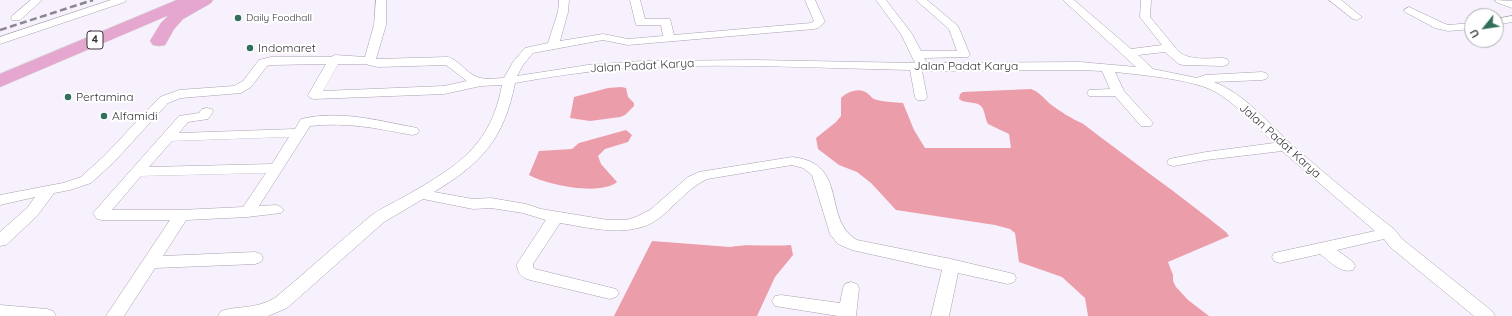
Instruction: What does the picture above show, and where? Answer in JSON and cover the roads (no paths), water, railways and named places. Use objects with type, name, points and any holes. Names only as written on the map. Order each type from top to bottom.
[{"type":"highway","name":"4","points":[[0,69],[167,0]]},
{"type":"highway","name":"4","points":[[0,80],[190,0]]},
{"type":"highway","points":[[159,41],[164,30],[171,21],[185,10],[205,0]]},
{"type":"street","points":[[16,18],[37,0]]},
{"type":"street","points":[[0,41],[121,0]]},
{"type":"street","points":[[370,60],[380,25],[380,0]]},
{"type":"street","points":[[553,45],[564,12],[564,0]]},
{"type":"street","points":[[635,0],[640,23],[666,21],[668,38]]},
{"type":"street","points":[[227,316],[246,315],[269,310],[281,302],[379,218],[422,194],[463,165],[478,152],[488,140],[500,117],[509,80],[528,50],[603,37],[628,42],[814,26],[820,22],[810,0]]},
{"type":"street","points":[[881,0],[906,34],[916,54],[921,97]]},
{"type":"street","points":[[916,54],[967,61],[954,28],[921,0]]},
{"type":"street","points":[[1068,0],[1149,72]]},
{"type":"street","points":[[1146,0],[1145,17],[1170,48],[1168,49]]},
{"type":"street","points":[[1334,0],[1357,17]]},
{"type":"street","points":[[1500,0],[1512,5]]},
{"type":"street","points":[[1409,10],[1439,26],[1448,28],[1464,27]]},
{"type":"street","points":[[1128,53],[1168,49],[1183,61],[1222,62]]},
{"type":"street","points":[[336,59],[314,95],[444,90],[482,82]]},
{"type":"street","name":"Jalan Padat Karya","points":[[0,200],[65,187],[86,180],[168,98],[179,94],[237,90],[247,84],[263,63],[271,61],[336,59],[370,60],[373,63],[386,64],[448,61],[456,65],[463,73],[482,82],[509,80],[601,66],[646,64],[831,64],[918,67],[967,61],[1107,68],[1149,72],[1198,82],[1217,88],[1231,97],[1285,146],[1388,233],[1396,243],[1486,316]]},
{"type":"street","points":[[1107,68],[1118,92],[1146,123]]},
{"type":"street","points":[[1198,82],[1206,79],[1262,76]]},
{"type":"street","points":[[1093,93],[1118,92]]},
{"type":"street","points":[[207,112],[203,116],[184,119],[101,213],[102,215],[181,215],[276,210]]},
{"type":"street","points":[[246,212],[306,122],[327,120],[362,121],[412,131]]},
{"type":"street","points":[[168,137],[298,133]]},
{"type":"street","points":[[1174,162],[1206,156],[1285,146]]},
{"type":"street","points":[[422,194],[473,204],[485,211],[518,217],[538,214],[608,225],[626,225],[641,221],[654,214],[693,180],[704,175],[792,161],[801,162],[816,169],[838,234],[852,245],[1008,278]]},
{"type":"street","points":[[138,172],[275,168]]},
{"type":"street","points":[[0,241],[32,212],[49,189]]},
{"type":"street","points":[[115,316],[181,215]]},
{"type":"street","points":[[556,217],[525,264],[525,270],[530,274],[610,293]]},
{"type":"street","points":[[1280,257],[1388,233]]},
{"type":"street","points":[[1322,248],[1347,266]]},
{"type":"street","points":[[151,262],[255,258]]},
{"type":"street","points":[[940,316],[951,265]]},
{"type":"street","points":[[781,301],[847,314],[851,288]]},
{"type":"street","points":[[0,312],[47,316]]},
{"type":"railway","points":[[0,30],[93,0]]},
{"type":"place","name":"Daily Foodhall","points":[[238,18]]},
{"type":"place","name":"Indomaret","points":[[250,48]]},
{"type":"place","name":"Pertamina","points":[[68,97]]},
{"type":"place","name":"Alfamidi","points":[[104,116]]}]
